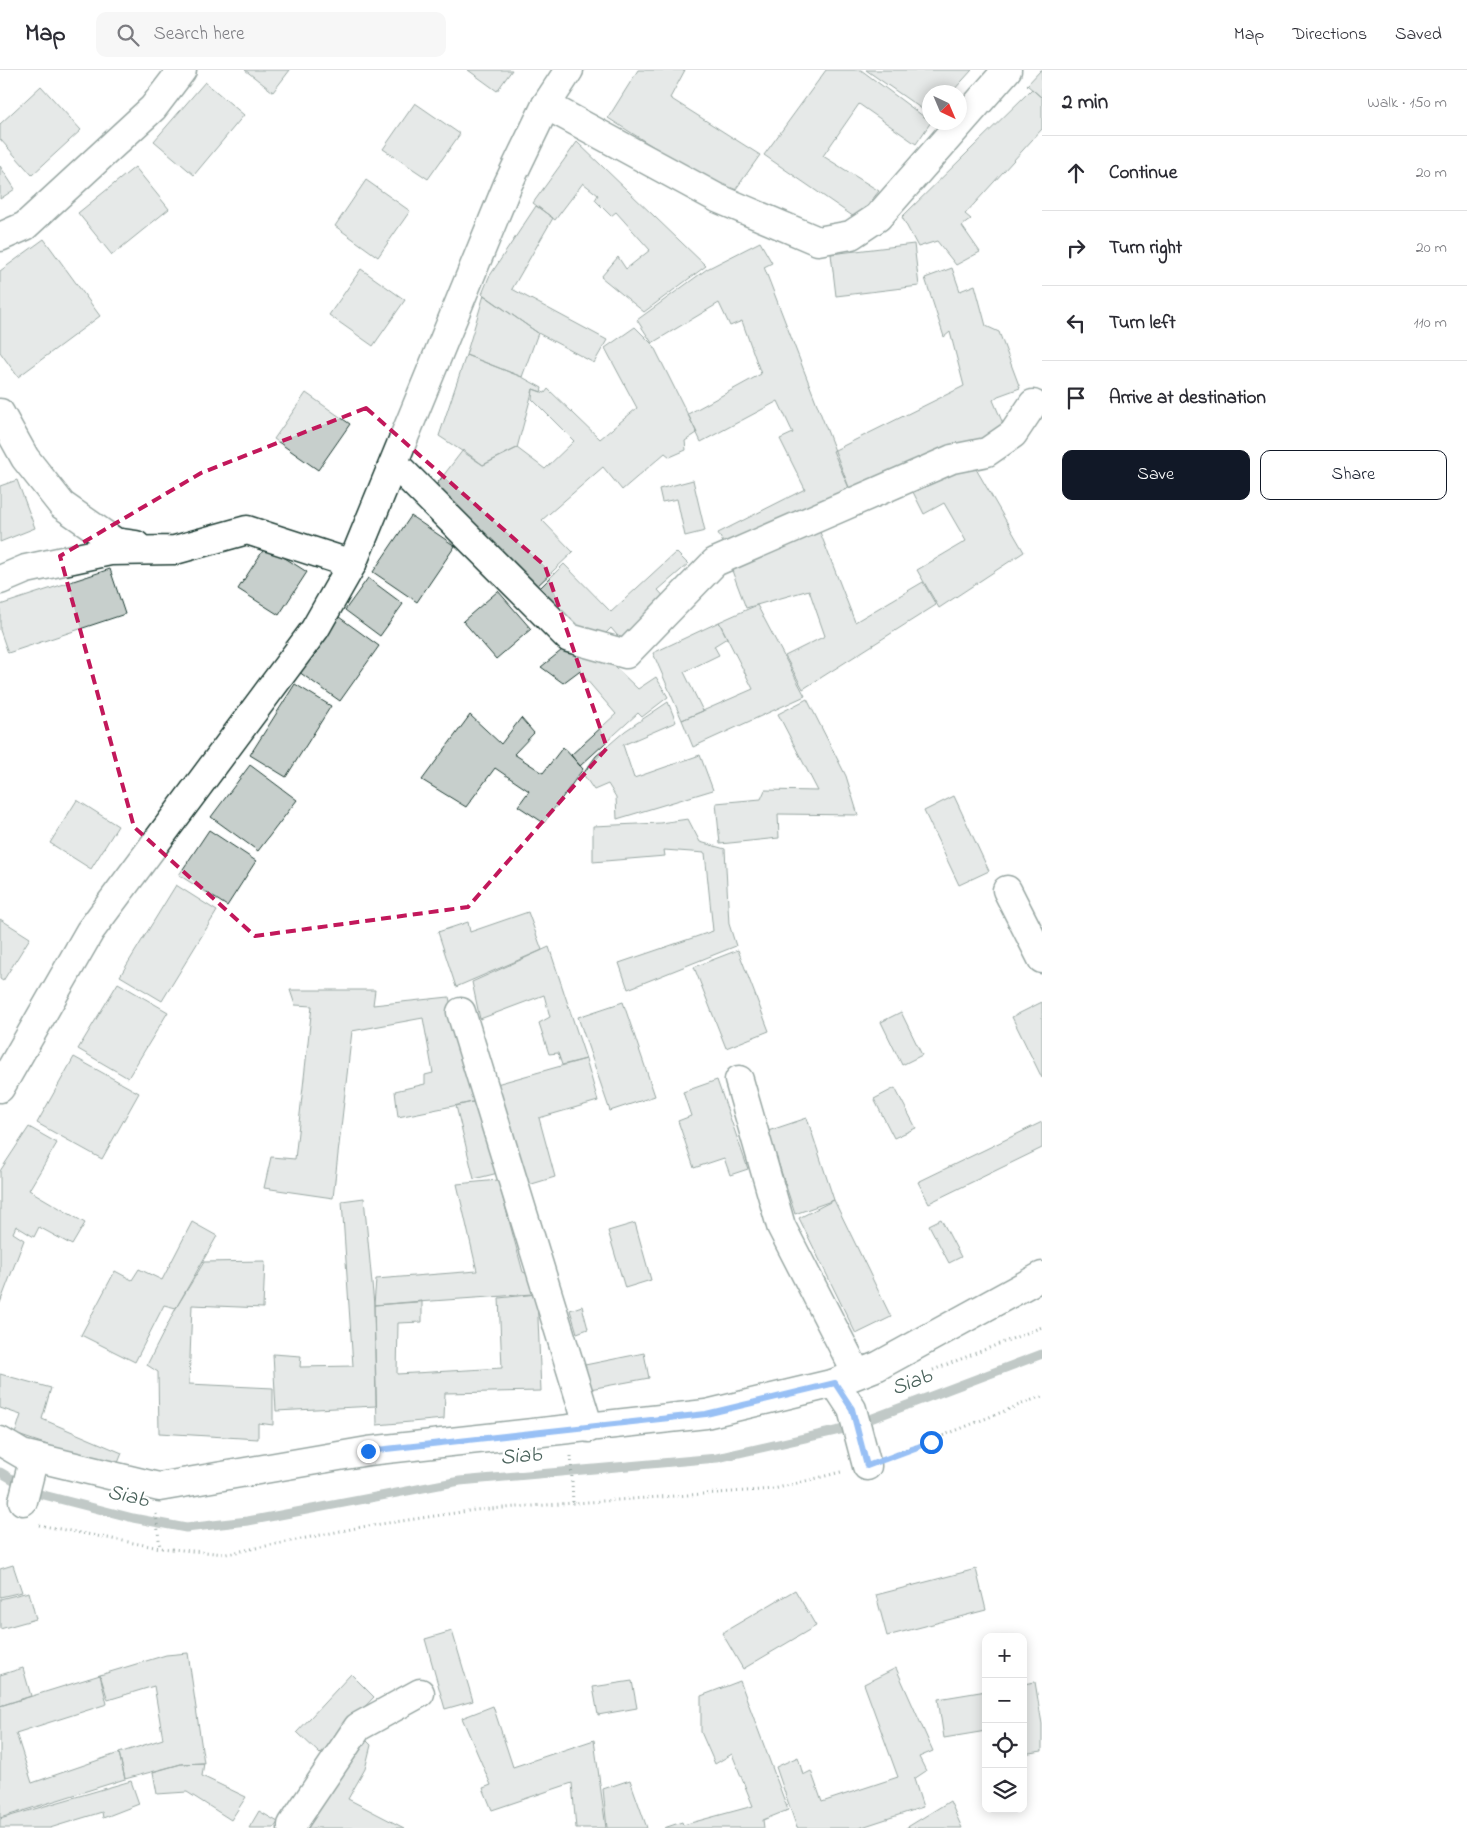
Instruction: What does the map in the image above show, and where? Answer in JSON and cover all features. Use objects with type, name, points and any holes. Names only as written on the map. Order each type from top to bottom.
[{"type":"street","points":[[0,237],[25,226],[153,108],[182,70]]},
{"type":"street","points":[[0,1088],[90,931],[315,628],[352,564],[508,184],[546,105],[569,70]]},
{"type":"street","points":[[546,105],[717,198],[818,242],[851,235],[878,217],[1007,70]]},
{"type":"street","points":[[394,462],[569,638],[626,654],[715,562],[952,459],[987,452],[1013,434],[1039,405]]},
{"type":"street","points":[[0,413],[25,458],[62,505],[115,542],[175,550]]},
{"type":"street","points":[[0,580],[26,569],[110,551],[175,550],[247,530],[352,564]]},
{"type":"street","points":[[1007,890],[1042,959]]},
{"type":"street","points":[[461,1012],[589,1428]]},
{"type":"street","points":[[739,1080],[781,1226],[846,1378],[864,1456]]},
{"type":"street","points":[[0,1441],[32,1462],[159,1487],[368,1451],[706,1414],[846,1378],[878,1366],[1042,1276]]},
{"type":"street","points":[[23,1501],[32,1462]]},
{"type":"street","points":[[292,1828],[292,1825],[358,1727],[420,1693]]},
{"type":"path","points":[[37,1525],[160,1548],[226,1554],[361,1527],[474,1510],[774,1489],[864,1456],[1042,1396]]},
{"type":"path","points":[[571,1452],[573,1504]]},
{"type":"path","points":[[156,1514],[160,1548]]},
{"type":"highlighted area","points":[[366,408],[545,566],[607,748],[468,907],[255,936],[134,827],[60,556],[201,473]]},
{"type":"building","points":[[245,70],[290,70],[273,92]]},
{"type":"building","points":[[468,70],[512,70],[497,91]]},
{"type":"building","points":[[638,70],[685,70],[670,98],[760,155],[731,196],[608,118]]},
{"type":"building","points":[[826,70],[861,70],[922,115],[922,130],[926,130],[916,144],[859,104],[823,156],[879,191],[857,219],[764,155]]},
{"type":"building","points":[[866,70],[972,70],[958,85],[922,85],[922,109]]},
{"type":"building","points":[[1042,70],[1042,98],[1027,85]]},
{"type":"building","points":[[205,82],[244,115],[194,175],[154,141]]},
{"type":"building","points":[[41,86],[81,130],[32,175],[0,139],[0,124]]},
{"type":"building","points":[[1032,89],[1042,98],[1042,129],[965,214],[971,219],[962,226],[980,252],[956,265],[937,241],[918,247],[902,217]]},
{"type":"building","points":[[415,103],[460,134],[428,179],[383,149]]},
{"type":"building","points":[[577,142],[706,266],[644,312],[601,277],[618,257],[626,269],[650,250],[616,212],[611,216],[595,200],[598,195],[583,183],[555,220],[533,203]]},
{"type":"building","points":[[0,166],[15,189],[0,199]]},
{"type":"building","points":[[135,167],[169,209],[112,255],[78,213]]},
{"type":"building","points":[[366,180],[410,211],[378,257],[335,226]]},
{"type":"building","points":[[536,206],[553,218],[512,289],[607,340],[594,363],[538,333],[482,294],[489,277]]},
{"type":"building","points":[[44,239],[100,316],[18,377],[0,352],[0,271]]},
{"type":"building","points":[[760,242],[772,263],[764,267],[852,495],[726,548],[718,533],[805,489],[780,439],[793,433],[778,401],[701,442],[688,414],[761,374],[742,321],[730,326],[719,303],[652,343],[637,320],[707,269]]},
{"type":"building","points":[[914,244],[919,286],[836,296],[831,254]]},
{"type":"building","points":[[952,268],[960,291],[975,285],[986,326],[999,332],[1020,388],[998,396],[993,400],[1004,426],[972,448],[852,495],[833,451],[964,386],[950,332],[944,337],[925,278]]},
{"type":"building","points":[[361,269],[405,300],[373,346],[329,315]]},
{"type":"building","points":[[484,295],[538,333],[522,377],[466,355]]},
{"type":"building","points":[[635,327],[653,345],[697,433],[685,441],[686,450],[670,457],[665,453],[622,490],[603,467],[542,520],[573,552],[534,589],[433,489],[463,450],[483,465],[517,448],[545,469],[574,441],[532,399],[533,389],[545,393],[548,389],[600,439],[637,408],[605,348]]},
{"type":"building","points":[[466,355],[522,377],[542,388],[541,392],[533,389],[517,448],[483,465],[439,436]]},
{"type":"building","points":[[306,393],[350,424],[318,470],[274,439]]},
{"type":"building","points":[[972,462],[1024,552],[939,608],[917,570],[966,541],[944,503],[924,514],[909,484]]},
{"type":"building","points":[[17,480],[35,528],[0,542],[0,486]]},
{"type":"building","points":[[693,480],[705,531],[685,536],[677,499],[662,502],[659,489]]},
{"type":"building","points":[[411,516],[455,546],[417,602],[373,572]]},
{"type":"building","points":[[818,527],[855,622],[923,582],[936,605],[803,689],[785,656],[825,636],[809,590],[746,608],[728,560]]},
{"type":"building","points":[[266,546],[307,572],[279,615],[238,589]]},
{"type":"building","points":[[676,552],[688,564],[658,590],[668,601],[623,642],[611,628],[599,640],[585,634],[536,592],[564,564],[611,612]]},
{"type":"building","points":[[110,569],[125,614],[8,653],[0,630],[0,605]]},
{"type":"building","points":[[368,578],[403,604],[380,636],[345,610]]},
{"type":"building","points":[[498,591],[531,629],[496,659],[463,621]]},
{"type":"building","points":[[757,605],[805,696],[693,747],[682,720],[753,689],[719,622]]},
{"type":"building","points":[[339,617],[379,646],[340,701],[299,672]]},
{"type":"building","points":[[719,622],[727,638],[714,646],[719,655],[684,672],[703,711],[682,720],[653,653]]},
{"type":"building","points":[[567,646],[613,665],[638,689],[656,677],[668,697],[642,717],[638,713],[580,766],[571,755],[616,714],[579,671],[563,683],[541,667]]},
{"type":"building","points":[[295,684],[331,706],[286,777],[250,755]]},
{"type":"building","points":[[807,699],[846,776],[858,815],[778,814],[779,838],[720,844],[716,803],[761,799],[765,790],[818,791],[778,714]]},
{"type":"building","points":[[668,702],[676,722],[623,745],[634,778],[700,755],[713,790],[617,819],[616,797],[608,784],[594,790],[583,774],[596,756],[625,731]]},
{"type":"building","points":[[470,715],[501,744],[521,718],[534,733],[514,754],[543,773],[563,747],[583,769],[544,823],[518,806],[529,791],[495,768],[466,807],[422,780]]},
{"type":"building","points":[[250,765],[297,800],[258,851],[211,817]]},
{"type":"building","points":[[954,796],[989,871],[959,885],[924,811]]},
{"type":"building","points":[[77,800],[118,826],[91,869],[50,843]]},
{"type":"building","points":[[688,819],[700,842],[725,849],[729,924],[736,946],[628,989],[619,963],[713,931],[705,853],[664,850],[665,856],[593,862],[593,826],[660,823]]},
{"type":"building","points":[[209,830],[256,861],[227,906],[179,875]]},
{"type":"building","points":[[176,885],[217,911],[162,1001],[120,976]]},
{"type":"building","points":[[528,912],[542,950],[456,987],[438,932],[468,922],[470,932]]},
{"type":"building","points":[[0,919],[30,938],[3,981],[0,979]]},
{"type":"building","points":[[549,947],[586,1059],[562,1065],[558,1053],[549,1054],[539,1023],[550,1017],[544,995],[480,1019],[472,982]]},
{"type":"building","points":[[738,950],[769,1031],[726,1048],[694,967]]},
{"type":"building","points":[[118,983],[168,1012],[128,1078],[78,1049]]},
{"type":"building","points":[[290,990],[375,990],[373,1005],[449,997],[467,1078],[478,1101],[398,1117],[395,1091],[425,1084],[425,1075],[433,1073],[423,1018],[352,1031],[333,1198],[264,1188],[271,1157],[295,1159],[312,1006],[295,1005]]},
{"type":"building","points":[[623,1002],[655,1096],[610,1111],[578,1017]]},
{"type":"building","points":[[1042,1002],[1042,1078],[1012,1017]]},
{"type":"building","points":[[901,1012],[922,1055],[902,1065],[881,1022]]},
{"type":"building","points":[[74,1057],[139,1093],[102,1159],[37,1123]]},
{"type":"building","points":[[586,1059],[598,1101],[539,1118],[555,1177],[522,1187],[493,1085]]},
{"type":"building","points":[[717,1080],[748,1169],[730,1175],[724,1158],[694,1168],[678,1121],[691,1116],[683,1092]]},
{"type":"building","points":[[895,1088],[916,1128],[894,1138],[874,1099]]},
{"type":"building","points":[[484,1099],[502,1172],[474,1179],[456,1106]]},
{"type":"building","points":[[807,1118],[834,1200],[795,1214],[768,1131]]},
{"type":"building","points":[[1042,1122],[1042,1148],[929,1203],[918,1182]]},
{"type":"building","points":[[29,1127],[57,1143],[29,1190],[85,1223],[72,1245],[39,1227],[34,1237],[16,1226],[13,1233],[24,1240],[0,1303],[0,1171]]},
{"type":"building","points":[[498,1180],[523,1272],[530,1275],[533,1294],[374,1305],[376,1279],[477,1271],[457,1184]]},
{"type":"building","points":[[364,1198],[374,1305],[376,1406],[276,1411],[273,1354],[301,1356],[300,1367],[353,1366],[342,1201]]},
{"type":"building","points":[[834,1200],[891,1317],[856,1334],[799,1218]]},
{"type":"building","points":[[941,1219],[961,1257],[949,1263],[929,1225]]},
{"type":"building","points":[[192,1222],[217,1236],[176,1308],[164,1305],[135,1362],[81,1335],[115,1271],[132,1280],[139,1269],[162,1280]]},
{"type":"building","points":[[635,1223],[651,1280],[625,1288],[608,1231]]},
{"type":"building","points":[[265,1261],[263,1308],[192,1305],[189,1384],[273,1388],[273,1425],[258,1423],[258,1439],[159,1433],[158,1372],[147,1365],[176,1308],[204,1262]]},
{"type":"building","points":[[537,1294],[541,1391],[445,1393],[444,1419],[377,1425],[374,1305],[422,1301],[422,1322],[398,1323],[397,1374],[502,1368],[499,1298]]},
{"type":"building","points":[[582,1306],[588,1329],[577,1333],[570,1310]]},
{"type":"building","points":[[644,1353],[649,1378],[590,1389],[585,1365]]},
{"type":"building","points":[[0,1374],[51,1388],[42,1419],[122,1453],[116,1468],[15,1434],[21,1415],[0,1408]]},
{"type":"building","points":[[13,1565],[22,1592],[0,1597],[0,1569]]},
{"type":"building","points":[[976,1569],[986,1610],[887,1636],[876,1595]]},
{"type":"building","points":[[795,1590],[816,1626],[743,1669],[722,1633]]},
{"type":"building","points":[[29,1592],[36,1619],[0,1629],[0,1599]]},
{"type":"building","points":[[452,1631],[473,1701],[445,1709],[425,1639]]},
{"type":"building","points":[[188,1653],[204,1763],[181,1764],[125,1779],[119,1753],[163,1739],[154,1686],[108,1700],[100,1675],[166,1655]]},
{"type":"building","points":[[23,1668],[31,1696],[0,1706],[0,1675]]},
{"type":"building","points":[[896,1668],[933,1751],[919,1757],[926,1771],[914,1779],[923,1807],[859,1828],[797,1828],[776,1767],[798,1757],[803,1775],[811,1771],[822,1802],[898,1777],[864,1684]]},
{"type":"building","points":[[351,1674],[374,1697],[320,1754],[297,1732]]},
{"type":"building","points":[[100,1675],[107,1704],[16,1733],[32,1783],[119,1753],[125,1779],[0,1818],[0,1706]]},
{"type":"building","points":[[632,1681],[637,1708],[598,1715],[593,1687]]},
{"type":"building","points":[[740,1681],[788,1810],[763,1820],[764,1828],[664,1828],[682,1822],[683,1825],[753,1806],[732,1754],[715,1764],[701,1732],[701,1696]]},
{"type":"building","points":[[1035,1682],[1042,1724],[1042,1751],[1027,1753],[1027,1723],[1027,1683]]},
{"type":"building","points":[[982,1692],[982,1732],[944,1738],[938,1699]]},
{"type":"building","points":[[493,1706],[513,1767],[594,1740],[606,1828],[576,1828],[572,1783],[492,1810],[483,1788],[491,1785],[462,1718]]},
{"type":"building","points":[[366,1740],[371,1745],[365,1769],[348,1799],[404,1828],[305,1828],[335,1769]]},
{"type":"building","points":[[204,1763],[202,1776],[246,1797],[231,1820],[187,1792],[157,1794],[153,1772],[181,1764]]},
{"type":"building","points":[[630,1780],[647,1828],[607,1828],[603,1789]]},
{"type":"building","points":[[131,1781],[139,1804],[103,1818],[102,1812],[50,1828],[0,1828],[0,1819]]},
{"type":"building","points":[[950,1801],[962,1828],[906,1828]]},
{"type":"building","points":[[259,1811],[278,1822],[274,1828],[249,1828]]},
{"type":"waterway","name":"Siab","points":[[0,1472],[36,1493],[133,1518],[186,1528],[248,1521],[460,1481],[717,1458],[844,1429],[1042,1354]]},
{"type":"route","points":[[368,1451],[706,1414],[835,1383],[852,1409],[867,1466],[931,1442]]}]
